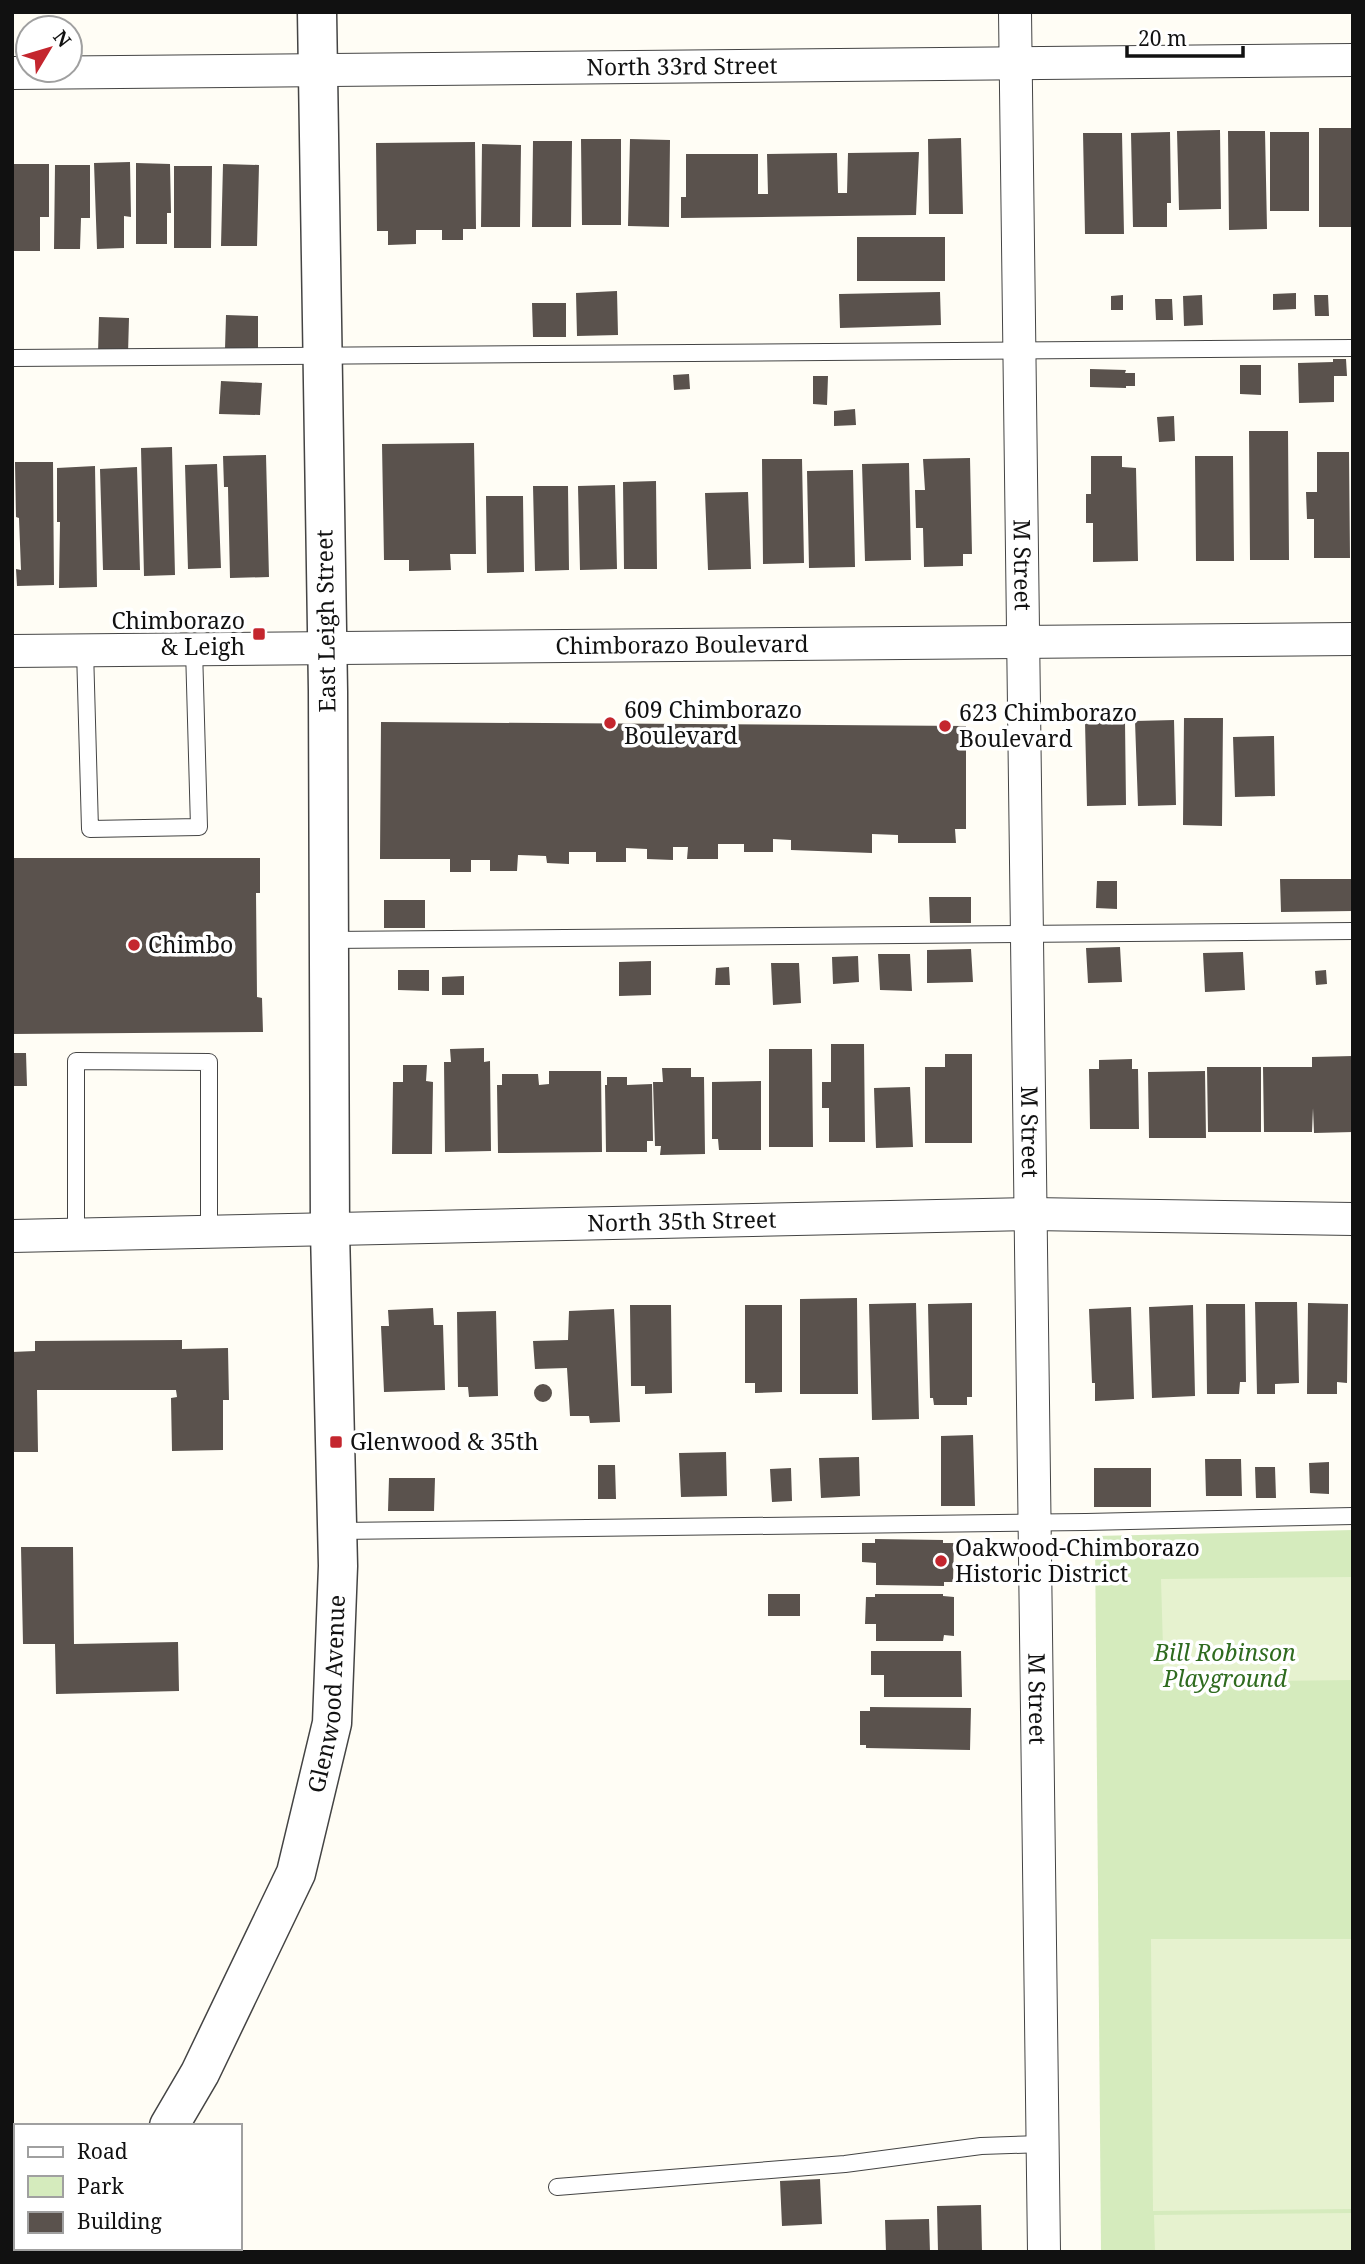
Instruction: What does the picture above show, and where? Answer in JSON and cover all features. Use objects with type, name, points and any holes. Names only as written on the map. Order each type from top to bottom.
[{"type":"street","name":"East Leigh Street","points":[[317,12],[326,648],[330,1231]]},
{"type":"street","name":"M Street","points":[[1015,12],[1044,2252]]},
{"type":"street","name":"North 33rd Street","points":[[12,73],[1353,60]]},
{"type":"street","name":"Chimborazo Boulevard","points":[[12,651],[1353,639]]},
{"type":"street","name":"North 35th Street","points":[[12,1236],[1031,1214],[1353,1219]]},
{"type":"street","name":"Glenwood Avenue","points":[[170,2124],[200,2073],[296,1873],[332,1723],[337,1531],[330,1231]]},
{"type":"lane","points":[[12,358],[1353,348]]},
{"type":"lane","points":[[85,650],[90,829],[199,827],[194,649]]},
{"type":"lane","points":[[329,940],[1353,930]]},
{"type":"lane","points":[[76,1236],[76,1061],[209,1062],[209,1233]]},
{"type":"lane","points":[[337,1531],[1353,1516]]},
{"type":"lane","points":[[557,2187],[845,2164],[981,2146],[1043,2144]]},
{"type":"green space","name":"Bill Robinson Playground","points":[[1353,1530],[1353,2252],[1101,2252],[1095,1536]]},
{"type":"green space","points":[[1353,1577],[1353,1680],[1164,1682],[1161,1579]]},
{"type":"green space","points":[[1151,1939],[1353,1939],[1353,2209],[1153,2211]]},
{"type":"green space","points":[[1353,2213],[1353,2252],[1155,2252],[1154,2215]]},
{"type":"building","points":[[1319,128],[1353,128],[1353,227],[1319,227]]},
{"type":"building","points":[[1220,130],[1221,209],[1179,210],[1177,131]]},
{"type":"building","points":[[1228,131],[1265,131],[1267,229],[1229,230]]},
{"type":"building","points":[[1170,132],[1171,203],[1167,203],[1167,227],[1133,227],[1131,133]]},
{"type":"building","points":[[1270,132],[1309,132],[1309,211],[1270,211]]},
{"type":"building","points":[[1083,133],[1122,133],[1124,234],[1085,234]]},
{"type":"building","points":[[961,138],[963,214],[929,214],[928,139]]},
{"type":"building","points":[[581,139],[621,139],[621,225],[582,225]]},
{"type":"building","points":[[630,139],[670,140],[669,227],[628,226]]},
{"type":"building","points":[[533,141],[572,141],[571,227],[532,227]]},
{"type":"building","points":[[475,142],[476,229],[463,229],[463,240],[442,240],[442,230],[416,230],[416,244],[388,245],[388,231],[377,231],[376,143]]},
{"type":"building","points":[[482,144],[521,145],[520,227],[481,227]]},
{"type":"building","points":[[919,152],[916,215],[681,218],[681,197],[686,197],[686,154],[758,154],[758,194],[768,194],[767,154],[837,153],[838,193],[847,193],[848,153]]},
{"type":"building","points":[[130,162],[131,217],[124,216],[124,248],[97,249],[94,163]]},
{"type":"building","points":[[136,163],[170,164],[171,213],[167,213],[167,244],[136,244]]},
{"type":"building","points":[[14,164],[49,164],[49,217],[40,217],[40,251],[14,251]]},
{"type":"building","points":[[223,164],[259,165],[257,246],[221,246]]},
{"type":"building","points":[[55,165],[90,165],[90,218],[81,218],[80,249],[54,249]]},
{"type":"building","points":[[174,166],[212,166],[211,248],[174,248]]},
{"type":"building","points":[[857,237],[945,237],[945,281],[857,281]]},
{"type":"building","points":[[617,291],[618,335],[577,336],[576,293]]},
{"type":"building","points":[[940,292],[941,325],[840,328],[839,294]]},
{"type":"building","points":[[1296,293],[1296,309],[1273,310],[1273,294]]},
{"type":"building","points":[[1123,295],[1123,310],[1111,310],[1111,296]]},
{"type":"building","points":[[1202,295],[1203,325],[1184,326],[1183,296]]},
{"type":"building","points":[[1314,295],[1328,295],[1329,316],[1315,316]]},
{"type":"building","points":[[1155,299],[1172,299],[1173,320],[1156,320]]},
{"type":"building","points":[[532,303],[566,303],[566,337],[533,337]]},
{"type":"building","points":[[226,315],[258,316],[258,350],[225,349]]},
{"type":"building","points":[[99,317],[129,318],[128,354],[98,353]]},
{"type":"building","points":[[1333,359],[1346,359],[1347,376],[1334,376],[1334,402],[1299,403],[1298,363],[1333,362]]},
{"type":"building","points":[[1240,365],[1261,365],[1261,395],[1240,394]]},
{"type":"building","points":[[1090,369],[1126,370],[1125,373],[1135,373],[1135,386],[1090,387]]},
{"type":"building","points":[[689,374],[690,389],[674,390],[673,375]]},
{"type":"building","points":[[813,376],[828,376],[827,405],[813,404]]},
{"type":"building","points":[[221,381],[262,383],[260,415],[219,414]]},
{"type":"building","points":[[855,409],[856,425],[834,426],[834,411]]},
{"type":"building","points":[[1174,416],[1175,441],[1159,442],[1157,417]]},
{"type":"building","points":[[1249,431],[1288,431],[1289,560],[1250,560]]},
{"type":"building","points":[[474,443],[476,554],[450,554],[451,570],[409,571],[409,560],[384,560],[382,444]]},
{"type":"building","points":[[172,447],[175,575],[144,576],[141,448]]},
{"type":"building","points":[[1317,452],[1349,452],[1350,558],[1314,558],[1314,519],[1307,519],[1306,492],[1317,492]]},
{"type":"building","points":[[266,455],[269,577],[230,578],[228,487],[224,487],[223,456]]},
{"type":"building","points":[[1091,456],[1122,456],[1122,467],[1136,468],[1138,561],[1093,562],[1093,523],[1086,523],[1086,494],[1091,494]]},
{"type":"building","points":[[1195,456],[1233,456],[1234,561],[1196,561]]},
{"type":"building","points":[[970,458],[972,554],[963,554],[963,566],[924,567],[923,528],[916,528],[915,490],[925,490],[923,459]]},
{"type":"building","points":[[762,459],[802,459],[804,563],[763,564]]},
{"type":"building","points":[[15,462],[53,462],[54,585],[17,586],[16,569],[21,570]]},
{"type":"building","points":[[909,463],[911,560],[865,561],[862,464]]},
{"type":"building","points":[[217,464],[221,568],[188,569],[185,465]]},
{"type":"building","points":[[95,466],[97,587],[59,588],[57,468]]},
{"type":"building","points":[[137,467],[140,570],[103,570],[100,469]]},
{"type":"building","points":[[853,470],[855,567],[809,568],[807,471]]},
{"type":"building","points":[[656,481],[657,569],[624,569],[623,482]]},
{"type":"building","points":[[615,485],[617,569],[580,570],[578,486]]},
{"type":"building","points":[[533,486],[568,486],[569,570],[535,571]]},
{"type":"building","points":[[748,492],[751,569],[708,570],[705,493]]},
{"type":"building","points":[[486,496],[523,496],[524,572],[487,573]]},
{"type":"building","points":[[1184,718],[1223,718],[1222,826],[1183,825]]},
{"type":"building","points":[[1174,720],[1176,805],[1138,806],[1135,721]]},
{"type":"building","points":[[1125,721],[1126,805],[1087,806],[1085,722]]},
{"type":"building","points":[[381,722],[966,726],[966,829],[955,829],[956,843],[898,843],[898,835],[872,834],[872,853],[791,850],[791,840],[773,839],[773,852],[744,852],[744,844],[718,844],[718,859],[687,859],[688,847],[673,847],[673,860],[647,859],[647,849],[626,848],[626,862],[596,862],[596,852],[569,852],[569,864],[547,863],[546,856],[518,855],[517,871],[490,871],[490,860],[471,860],[471,872],[450,872],[450,859],[380,859]]},
{"type":"building","points":[[1274,736],[1275,796],[1235,797],[1233,737]]},
{"type":"building","name":"Chimbo","points":[[12,858],[260,858],[260,893],[256,893],[257,997],[262,998],[263,1032],[12,1034]]},
{"type":"building","points":[[1280,879],[1353,879],[1353,911],[1281,912]]},
{"type":"building","points":[[1097,881],[1117,881],[1117,909],[1096,908]]},
{"type":"building","points":[[929,897],[971,897],[971,923],[930,923]]},
{"type":"building","points":[[384,900],[425,900],[425,928],[384,928]]},
{"type":"building","points":[[1120,947],[1122,982],[1088,983],[1086,948]]},
{"type":"building","points":[[971,949],[973,982],[927,983],[927,950]]},
{"type":"building","points":[[1243,952],[1245,990],[1205,992],[1203,953]]},
{"type":"building","points":[[878,954],[910,954],[912,991],[880,990]]},
{"type":"building","points":[[858,956],[859,982],[833,984],[832,957]]},
{"type":"building","points":[[651,961],[651,995],[619,996],[619,962]]},
{"type":"building","points":[[771,963],[799,963],[801,1003],[773,1005]]},
{"type":"building","points":[[729,967],[730,985],[715,985],[716,968]]},
{"type":"building","points":[[398,970],[429,970],[429,991],[398,990]]},
{"type":"building","points":[[1326,970],[1327,984],[1316,985],[1315,971]]},
{"type":"building","points":[[464,976],[464,995],[442,995],[442,977]]},
{"type":"building","points":[[831,1044],[864,1044],[865,1142],[829,1142],[829,1108],[822,1108],[822,1082],[831,1082]]},
{"type":"building","points":[[484,1048],[484,1062],[490,1061],[491,1151],[445,1152],[444,1062],[451,1062],[450,1049]]},
{"type":"building","points":[[769,1049],[812,1049],[813,1147],[769,1147]]},
{"type":"building","points":[[12,1053],[26,1053],[27,1086],[12,1086]]},
{"type":"building","points":[[945,1054],[972,1054],[972,1143],[925,1143],[925,1067],[945,1067]]},
{"type":"building","points":[[1353,1056],[1353,1132],[1314,1133],[1313,1108],[1312,1132],[1264,1132],[1263,1067],[1312,1067],[1312,1057]]},
{"type":"building","points":[[1132,1059],[1132,1069],[1138,1069],[1139,1129],[1090,1129],[1089,1069],[1099,1069],[1099,1060]]},
{"type":"building","points":[[403,1065],[427,1065],[426,1081],[433,1082],[432,1154],[392,1154],[393,1082],[403,1082]]},
{"type":"building","points":[[1207,1067],[1261,1067],[1261,1132],[1208,1132]]},
{"type":"building","points":[[662,1068],[691,1068],[691,1077],[704,1077],[705,1154],[660,1155],[661,1146],[655,1146],[653,1082],[663,1082]]},
{"type":"building","points":[[549,1071],[601,1071],[602,1152],[498,1153],[497,1085],[502,1085],[502,1074],[538,1074],[539,1085],[549,1084]]},
{"type":"building","points":[[1205,1071],[1206,1138],[1149,1138],[1148,1072]]},
{"type":"building","points":[[607,1077],[627,1077],[627,1085],[652,1084],[653,1141],[647,1141],[647,1152],[606,1152]]},
{"type":"building","points":[[761,1081],[761,1150],[719,1150],[718,1139],[712,1139],[712,1082]]},
{"type":"building","points":[[910,1087],[913,1147],[876,1148],[874,1088]]},
{"type":"building","points":[[857,1298],[858,1394],[800,1394],[800,1299]]},
{"type":"building","points":[[1255,1302],[1297,1302],[1299,1383],[1275,1384],[1275,1394],[1257,1394]]},
{"type":"building","points":[[916,1303],[919,1419],[872,1420],[869,1304]]},
{"type":"building","points":[[972,1303],[972,1397],[967,1397],[967,1405],[934,1405],[933,1398],[930,1398],[928,1304]]},
{"type":"building","points":[[1308,1303],[1348,1304],[1347,1383],[1337,1382],[1337,1394],[1307,1394]]},
{"type":"building","points":[[1206,1304],[1245,1304],[1246,1382],[1240,1382],[1239,1394],[1207,1394]]},
{"type":"building","points":[[630,1305],[671,1305],[672,1393],[645,1394],[645,1386],[631,1386]]},
{"type":"building","points":[[745,1305],[782,1305],[782,1392],[755,1393],[755,1383],[745,1383]]},
{"type":"building","points":[[1193,1305],[1195,1396],[1152,1398],[1149,1307]]},
{"type":"building","points":[[1131,1307],[1134,1399],[1095,1401],[1089,1309]]},
{"type":"building","points":[[433,1308],[434,1325],[443,1325],[445,1390],[384,1392],[381,1326],[389,1326],[388,1310]]},
{"type":"building","points":[[614,1309],[620,1422],[590,1423],[589,1416],[570,1416],[567,1368],[535,1369],[533,1341],[568,1340],[569,1311]]},
{"type":"building","points":[[496,1311],[498,1396],[469,1397],[468,1387],[458,1387],[457,1312]]},
{"type":"building","points":[[182,1340],[182,1349],[228,1348],[229,1400],[223,1400],[223,1450],[172,1451],[171,1398],[177,1397],[176,1390],[37,1390],[38,1452],[12,1452],[12,1352],[35,1351],[35,1341]]},
{"type":"building","points":[[539,1384],[547,1384],[552,1393],[550,1400],[539,1402],[534,1397],[534,1389]]},
{"type":"building","points":[[973,1435],[975,1506],[941,1506],[941,1436]]},
{"type":"building","points":[[726,1452],[727,1496],[681,1497],[679,1453]]},
{"type":"building","points":[[859,1457],[860,1496],[821,1498],[819,1458]]},
{"type":"building","points":[[1205,1459],[1241,1459],[1242,1496],[1206,1496]]},
{"type":"building","points":[[1329,1462],[1329,1494],[1310,1493],[1309,1463]]},
{"type":"building","points":[[598,1465],[615,1465],[616,1499],[598,1499]]},
{"type":"building","points":[[1255,1467],[1275,1467],[1276,1498],[1256,1498]]},
{"type":"building","points":[[791,1468],[792,1501],[772,1502],[770,1469]]},
{"type":"building","points":[[1094,1468],[1151,1468],[1151,1507],[1094,1507]]},
{"type":"building","points":[[389,1478],[435,1478],[434,1511],[388,1511]]},
{"type":"building","points":[[875,1539],[943,1540],[943,1543],[954,1543],[953,1582],[944,1582],[944,1586],[876,1585],[876,1563],[862,1562],[862,1543],[875,1543]]},
{"type":"building","points":[[21,1547],[73,1547],[74,1644],[178,1642],[179,1691],[56,1694],[55,1644],[23,1644]]},
{"type":"building","points":[[768,1594],[800,1594],[800,1616],[768,1616]]},
{"type":"building","points":[[875,1594],[943,1594],[954,1597],[954,1636],[944,1635],[943,1641],[876,1641],[876,1624],[865,1624],[866,1597],[875,1597]]},
{"type":"building","points":[[871,1651],[961,1651],[962,1697],[884,1697],[884,1675],[871,1675]]},
{"type":"building","points":[[870,1707],[971,1708],[970,1750],[866,1748],[866,1745],[860,1745],[860,1711],[870,1711]]},
{"type":"building","points":[[820,2179],[822,2224],[782,2226],[780,2181]]},
{"type":"building","points":[[981,2205],[982,2252],[938,2252],[937,2206]]},
{"type":"building","points":[[929,2219],[930,2252],[886,2252],[885,2220]]},
{"type":"place","name":"Chimborazo & Leigh","points":[[259,634]]},
{"type":"place","name":"609 Chimborazo Boulevard","points":[[610,723]]},
{"type":"place","name":"623 Chimborazo Boulevard","points":[[945,726]]},
{"type":"place","name":"Chimbo","points":[[134,945]]},
{"type":"place","name":"Glenwood & 35th","points":[[336,1442]]},
{"type":"place","name":"Oakwood-Chimborazo Historic District","points":[[941,1561]]}]
